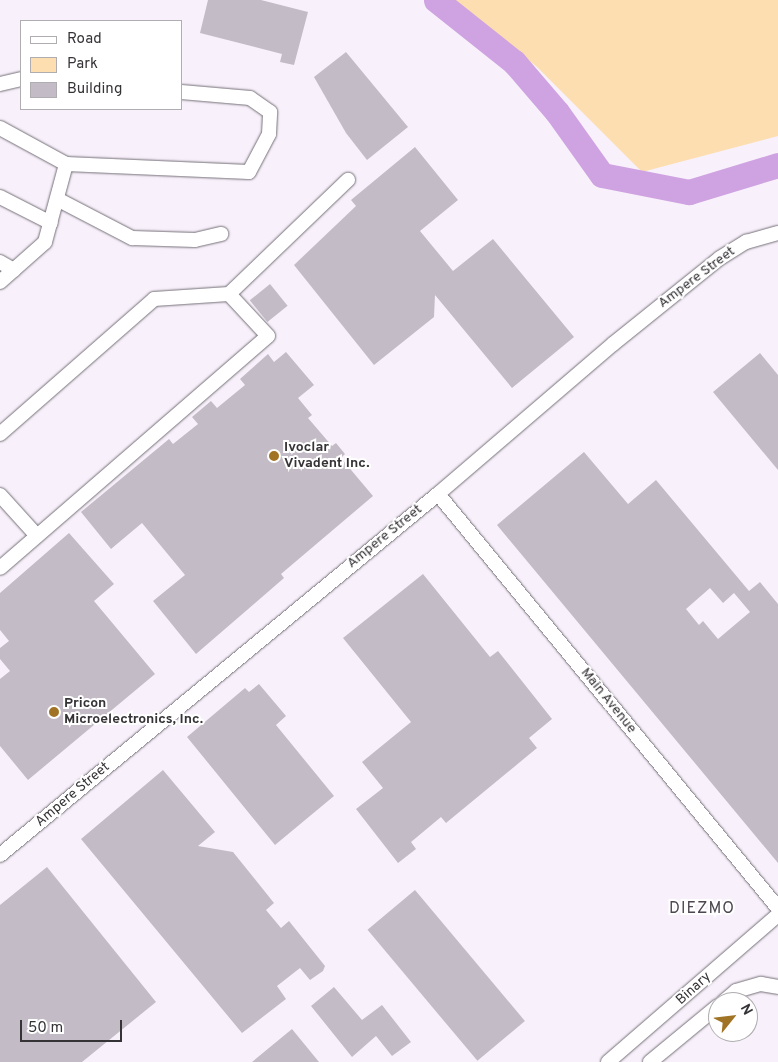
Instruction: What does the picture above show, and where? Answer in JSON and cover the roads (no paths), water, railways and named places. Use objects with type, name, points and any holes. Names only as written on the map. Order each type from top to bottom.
[{"type":"street","points":[[0,84],[20,79]]},
{"type":"street","points":[[0,128],[66,164],[250,172],[270,134],[270,112],[250,98],[182,92]]},
{"type":"street","points":[[0,282],[45,242],[66,164]]},
{"type":"street","points":[[0,434],[154,299],[229,294],[348,180]]},
{"type":"street","points":[[0,197],[51,223]]},
{"type":"street","points":[[57,200],[132,238],[195,240],[221,234]]},
{"type":"street","name":"Ampere Street","points":[[0,855],[438,494],[613,344],[720,258],[746,242],[778,232]]},
{"type":"street","points":[[0,262],[14,270]]},
{"type":"street","points":[[0,568],[268,336],[229,294]]},
{"type":"street","points":[[0,494],[37,536]]},
{"type":"street","name":"Main Avenue","points":[[438,494],[778,908]]},
{"type":"street","name":"Binary","points":[[608,1062],[778,915]]},
{"type":"street","points":[[735,992],[761,984],[778,987]]},
{"type":"street","points":[[650,1062],[708,1014]]},
{"type":"waterway","points":[[436,0],[514,62],[557,112],[602,175],[689,192],[778,165]]},
{"type":"place","name":"Ivoclar Vivadent Inc.","points":[[274,456]]},
{"type":"place","name":"Pricon Microelectronics, Inc.","points":[[54,712]]},
{"type":"district","name":"DIEZMO","points":[[702,909]]}]
